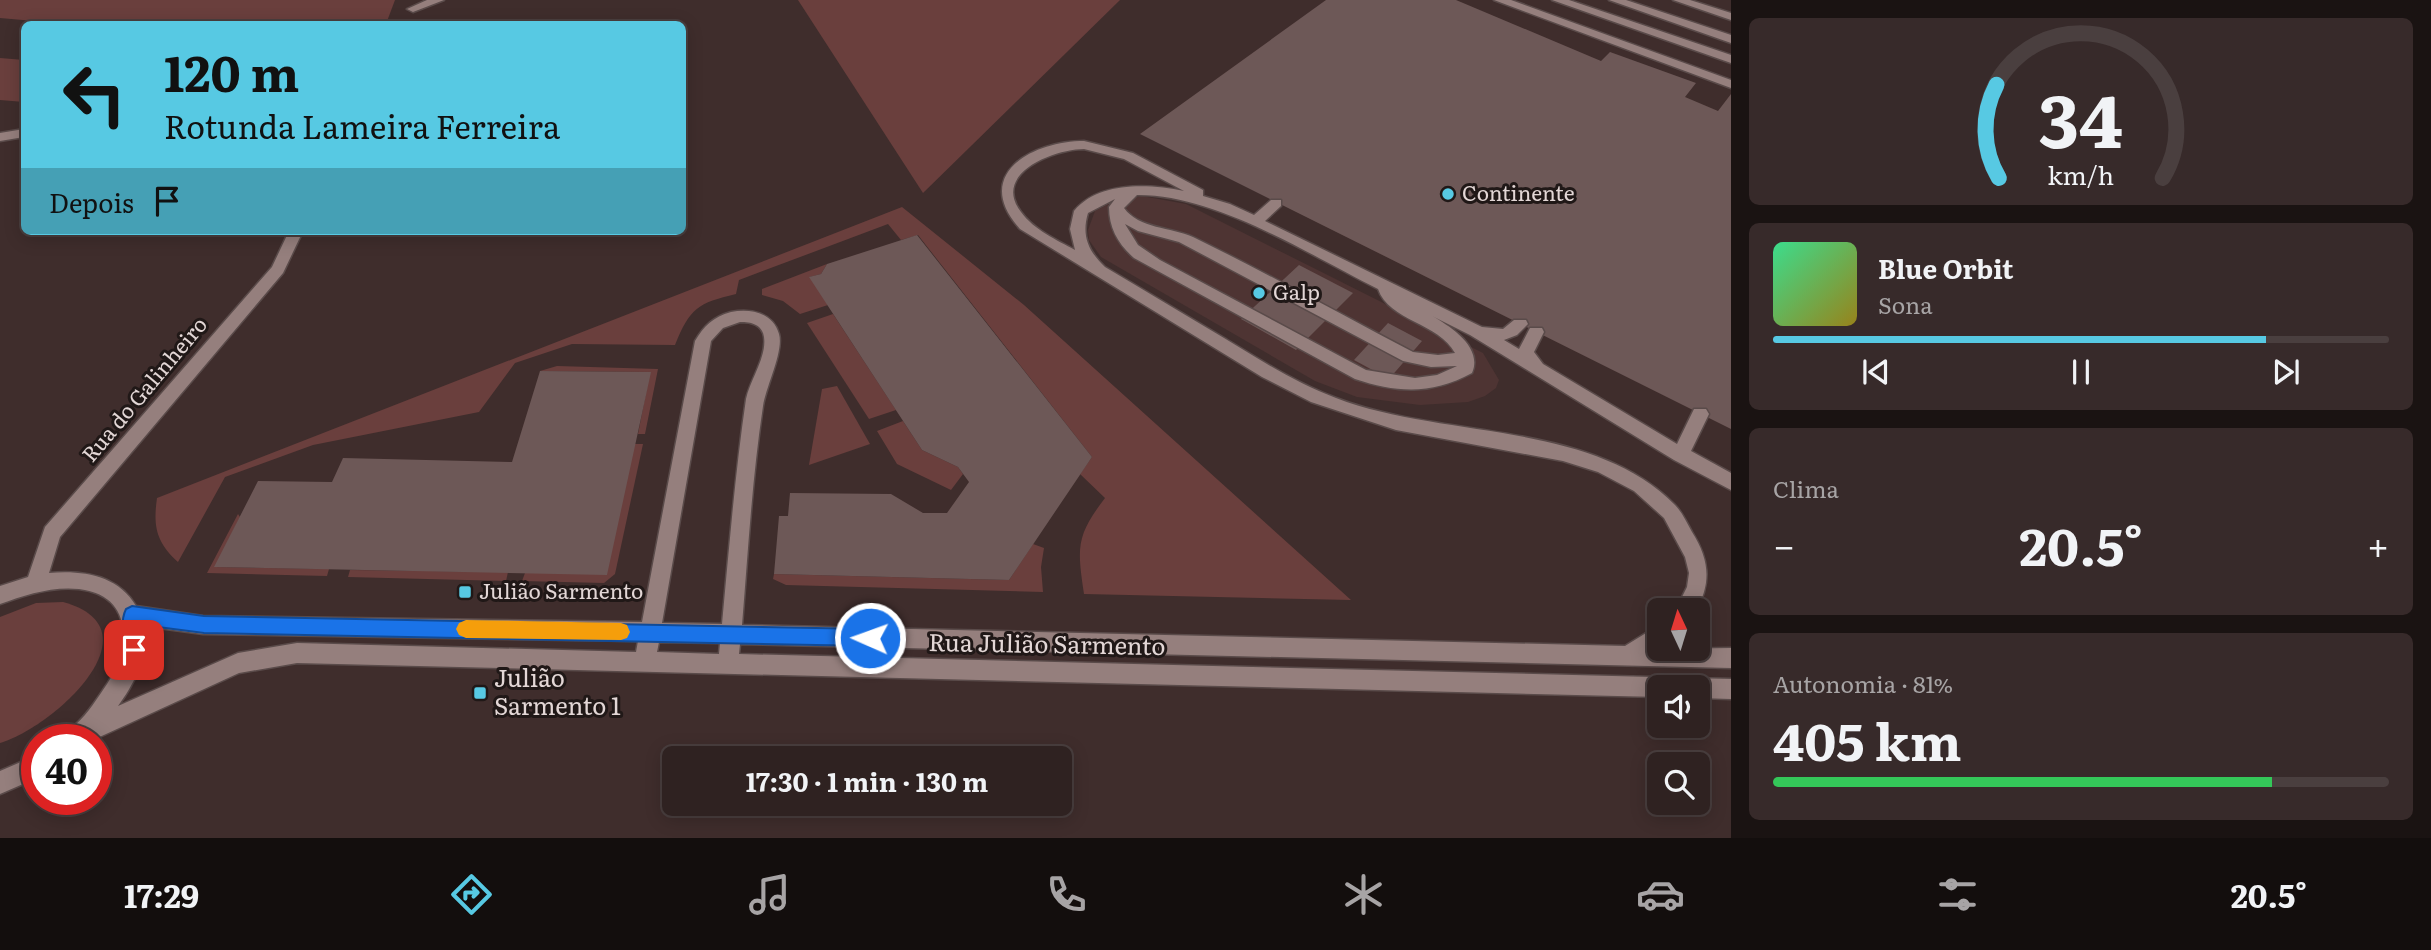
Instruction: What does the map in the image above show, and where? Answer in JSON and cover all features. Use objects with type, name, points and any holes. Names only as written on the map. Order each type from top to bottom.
[{"type":"street","points":[[413,10],[438,0]]},
{"type":"street","points":[[1500,0],[1731,84]]},
{"type":"street","points":[[1558,0],[1731,59]]},
{"type":"street","points":[[1615,0],[1731,39]]},
{"type":"street","points":[[1679,0],[1731,17]]},
{"type":"street","points":[[0,137],[21,134]]},
{"type":"street","points":[[1694,598],[1698,592],[1699,568],[1687,537],[1664,506],[1625,478],[1576,456],[1542,446],[1396,423],[1330,403],[1295,388],[1031,231],[1008,206],[1004,192],[1009,179],[1024,163],[1051,149],[1086,145],[1132,159],[1476,331],[1680,455],[1731,482]]},
{"type":"street","points":[[1135,190],[1121,197],[1116,207],[1117,223],[1127,243],[1145,258],[1361,375],[1386,383],[1419,386],[1445,382],[1465,369],[1466,356],[1457,341],[1403,307],[1373,278]]},
{"type":"street","points":[[1100,271],[1087,260],[1079,243],[1076,226],[1081,211],[1113,192],[1167,192],[1226,207]]},
{"type":"street","points":[[1256,221],[1276,202]]},
{"type":"street","points":[[1116,207],[1123,217],[1143,228],[1184,239],[1409,356],[1427,362],[1451,362],[1466,356]]},
{"type":"street","name":"Rua do Galinheiro","points":[[36,582],[52,533],[278,269],[294,235]]},
{"type":"street","points":[[645,662],[703,341],[712,325],[732,316],[743,316],[763,322],[772,336],[756,393],[728,663]]},
{"type":"street","points":[[1476,331],[1496,336],[1512,333],[1520,324]]},
{"type":"street","points":[[1536,332],[1525,354],[1540,370]]},
{"type":"street","points":[[1680,455],[1700,414]]},
{"type":"street","points":[[0,595],[36,582],[79,579],[113,591],[132,615],[134,650],[117,691],[88,724]]},
{"type":"street","name":"Rua Julião Sarmento","points":[[132,615],[204,625],[650,632],[1731,658]]},
{"type":"street","points":[[1627,656],[1647,642]]},
{"type":"street","name":"Rua Julião Sarmento","points":[[105,724],[238,663],[297,653],[1647,687]]},
{"type":"street","name":"Rua Julião Sarmento","points":[[1710,688],[1731,689]]},
{"type":"street","points":[[0,783],[21,773]]},
{"type":"shaded area","points":[[0,0],[395,0],[387,21],[34,21],[0,18]]},
{"type":"shaded area","points":[[798,0],[1120,0],[923,193]]},
{"type":"shaded area","points":[[0,58],[21,60],[21,102],[0,100]]},
{"type":"shaded area","name":"Galp","points":[[1142,196],[1186,204],[1483,353],[1499,380],[1496,388],[1485,396],[1468,402],[1420,405],[1357,397],[1315,381],[1101,257],[1089,240],[1088,230],[1095,211],[1114,201]]},
{"type":"shaded area","points":[[902,207],[1024,305],[1351,600],[1084,594],[1080,565],[1081,543],[1088,522],[1105,498],[1080,474],[1092,457],[918,235],[901,240],[888,224],[739,280],[736,294],[704,304],[691,315],[675,345],[572,344],[515,363],[479,412],[313,445],[225,477],[178,562],[161,540],[156,525],[157,498]]},
{"type":"shaded area","points":[[827,264],[821,274],[810,277],[828,305],[800,314],[783,301],[762,295],[762,289]]},
{"type":"shaded area","points":[[833,314],[896,410],[869,419],[807,323]]},
{"type":"shaded area","points":[[557,366],[658,369],[645,434],[638,434],[650,372],[540,371]]},
{"type":"shaded area","points":[[837,386],[870,444],[809,465],[822,389]]},
{"type":"shaded area","points":[[903,421],[922,450],[958,467],[963,474],[951,490],[897,464],[877,431]]},
{"type":"shaded area","points":[[635,444],[643,444],[615,574],[604,583],[522,581],[525,573]]},
{"type":"shaded area","points":[[238,514],[240,517],[215,567],[329,569],[327,576],[207,573]]},
{"type":"shaded area","points":[[1033,544],[1044,548],[1041,567],[1043,592],[786,585],[773,579],[774,574],[1009,580]]},
{"type":"shaded area","points":[[350,570],[508,572],[506,581],[348,577]]},
{"type":"shaded area","points":[[63,602],[91,615],[102,633],[100,654],[88,677],[70,698],[36,724],[21,724],[21,733],[0,743],[0,617],[36,603]]},
{"type":"building","points":[[1326,0],[1456,0],[1601,61],[1610,52],[1696,83],[1685,97],[1718,111],[1731,94],[1731,429],[1140,134]]},
{"type":"building","points":[[917,235],[1092,457],[1009,580],[774,574],[779,516],[788,516],[790,493],[891,494],[923,513],[947,513],[969,482],[958,467],[922,450],[809,277],[821,274],[827,264]]},
{"type":"building","points":[[1299,265],[1353,293],[1296,350],[1241,319]]},
{"type":"building","points":[[1388,323],[1422,341],[1389,379],[1354,360]]},
{"type":"building","points":[[540,371],[651,372],[607,575],[214,567],[258,481],[332,482],[343,458],[512,462]]},
{"type":"slow traffic","points":[[466,629],[621,632]]},
{"type":"place","name":"Continente","points":[[1448,194]]},
{"type":"place","name":"Galp","points":[[1259,293]]},
{"type":"place","name":"Julião Sarmento","points":[[465,592]]},
{"type":"place","name":"Julião Sarmento 1","points":[[480,693]]},
{"type":"route","points":[[134,650],[132,615],[204,625],[870,638]]}]
